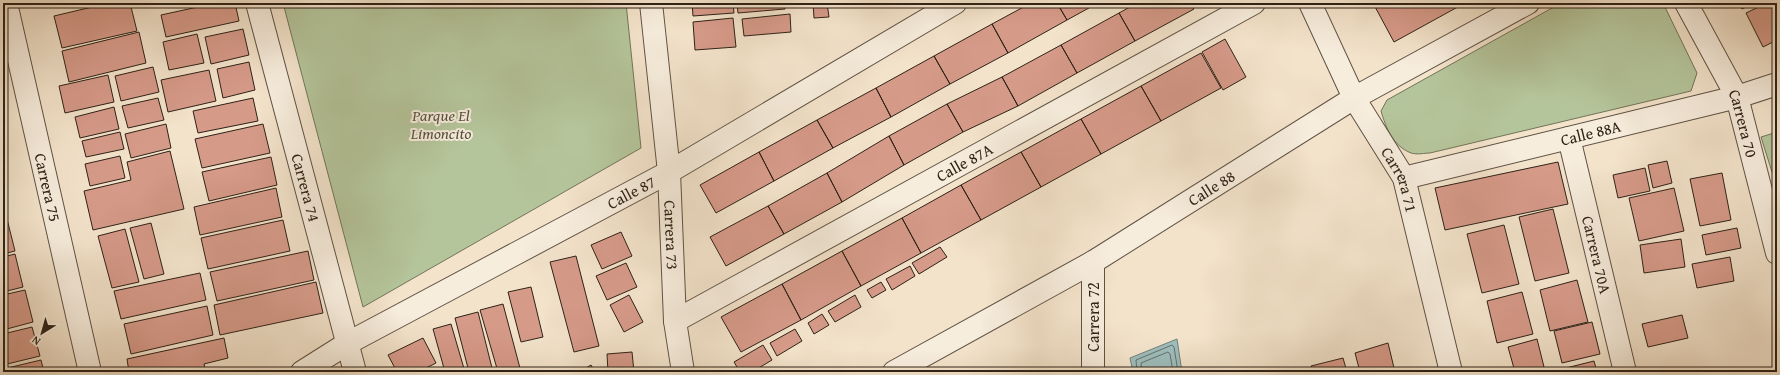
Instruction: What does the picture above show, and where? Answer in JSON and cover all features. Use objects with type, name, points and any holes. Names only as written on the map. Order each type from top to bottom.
[{"type":"street","name":"Carrera 75","points":[[6,3],[90,372]]},
{"type":"street","name":"Carrera 74","points":[[257,3],[355,372]]},
{"type":"street","name":"Carrera 73","points":[[651,3],[669,172],[675,322],[683,372]]},
{"type":"street","name":"Calle 87","points":[[302,372],[348,343],[669,172],[955,3]]},
{"type":"street","name":"Calle 87A","points":[[675,322],[1254,3]]},
{"type":"street","name":"Carrera 71","points":[[1310,3],[1354,98],[1404,178],[1451,372]]},
{"type":"street","name":"Calle 88","points":[[894,372],[1093,262],[1354,98],[1528,3]]},
{"type":"street","name":"Carrera 70","points":[[1686,3],[1737,97],[1777,253]]},
{"type":"street","name":"Calle 88A","points":[[1404,178],[1737,97],[1777,84]]},
{"type":"street","name":"Carrera 70A","points":[[1569,138],[1625,372]]},
{"type":"street","name":"Carrera 72","points":[[1093,262],[1093,372]]},
{"type":"green space","name":"Parque El Limoncito","points":[[283,3],[626,3],[641,148],[363,307]]},
{"type":"green space","points":[[1561,3],[1663,3],[1697,73],[1691,91],[1430,153],[1411,153],[1399,146],[1391,136],[1381,111],[1387,100]]},
{"type":"green space","points":[[1777,132],[1777,188],[1761,137]]},
{"type":"water","points":[[1177,339],[1182,372],[1133,372],[1130,358]]},
{"type":"building","points":[[57,3],[73,3],[58,7]]},
{"type":"building","points":[[109,3],[130,3],[137,31],[62,48],[54,16]]},
{"type":"building","points":[[216,3],[235,3],[239,21],[166,37],[161,15]]},
{"type":"building","points":[[692,3],[733,3],[734,13],[693,16]]},
{"type":"building","points":[[737,3],[785,3],[785,9],[738,13]]},
{"type":"building","points":[[813,3],[827,3],[829,17],[814,18]]},
{"type":"building","points":[[1031,3],[1057,3],[1067,20],[1008,53],[992,24]]},
{"type":"building","points":[[1057,3],[1098,3],[1067,20]]},
{"type":"building","points":[[1137,3],[1190,3],[1194,9],[1135,41],[1119,13]]},
{"type":"building","points":[[1373,3],[1465,3],[1394,42]]},
{"type":"building","points":[[1739,3],[1754,3],[1742,9]]},
{"type":"building","points":[[1767,3],[1777,3],[1777,40],[1763,47],[1746,13]]},
{"type":"building","points":[[1119,13],[1135,41],[1077,73],[1061,45]]},
{"type":"building","points":[[790,14],[791,32],[744,36],[742,19]]},
{"type":"building","points":[[733,18],[736,47],[695,50],[693,22]]},
{"type":"building","points":[[992,24],[1008,53],[950,84],[934,56]]},
{"type":"building","points":[[243,29],[249,55],[211,64],[205,37]]},
{"type":"building","points":[[139,32],[146,63],[69,82],[62,51]]},
{"type":"building","points":[[197,34],[204,63],[169,70],[163,42]]},
{"type":"building","points":[[1225,39],[1246,77],[1223,90],[1202,52]]},
{"type":"building","points":[[1061,45],[1077,73],[1018,106],[1002,77]]},
{"type":"building","points":[[1201,53],[1221,88],[1161,121],[1141,86]]},
{"type":"building","points":[[934,56],[950,84],[891,117],[876,88]]},
{"type":"building","points":[[249,62],[255,90],[223,98],[217,69]]},
{"type":"building","points":[[153,67],[159,92],[121,101],[115,76]]},
{"type":"building","points":[[209,70],[216,101],[168,112],[161,80]]},
{"type":"building","points":[[108,75],[114,102],[65,113],[59,86]]},
{"type":"building","points":[[1002,77],[1018,106],[963,132],[947,104]]},
{"type":"building","points":[[1141,86],[1161,121],[1101,154],[1081,119]]},
{"type":"building","points":[[876,88],[891,117],[833,148],[817,120]]},
{"type":"building","points":[[158,98],[164,120],[128,128],[122,106]]},
{"type":"building","points":[[253,98],[258,121],[198,133],[193,111]]},
{"type":"building","points":[[947,104],[963,132],[904,165],[889,136]]},
{"type":"building","points":[[114,107],[119,129],[80,138],[75,117]]},
{"type":"building","points":[[1081,119],[1101,154],[1041,187],[1021,152]]},
{"type":"building","points":[[817,120],[833,148],[774,181],[759,152]]},
{"type":"building","points":[[166,124],[171,148],[131,158],[125,134]]},
{"type":"building","points":[[263,124],[270,153],[202,168],[195,139]]},
{"type":"building","points":[[120,132],[124,149],[86,157],[82,141]]},
{"type":"building","points":[[889,136],[904,165],[842,202],[827,173]]},
{"type":"building","points":[[170,151],[184,209],[93,230],[84,191],[131,180],[127,162]]},
{"type":"building","points":[[759,152],[774,181],[716,213],[700,185]]},
{"type":"building","points":[[1021,152],[1041,187],[981,220],[961,185]]},
{"type":"building","points":[[120,156],[125,178],[90,186],[85,164]]},
{"type":"building","points":[[271,157],[277,185],[209,201],[202,172]]},
{"type":"building","points":[[1667,161],[1672,183],[1653,188],[1648,165]]},
{"type":"building","points":[[1558,162],[1568,204],[1445,230],[1435,188]]},
{"type":"building","points":[[1645,168],[1650,191],[1618,198],[1613,175]]},
{"type":"building","points":[[827,173],[842,202],[784,234],[768,206]]},
{"type":"building","points":[[1722,173],[1731,220],[1700,226],[1690,179]]},
{"type":"building","points":[[961,185],[981,220],[921,253],[902,218]]},
{"type":"building","points":[[276,188],[282,217],[200,235],[194,207]]},
{"type":"building","points":[[1674,188],[1684,231],[1639,241],[1629,198]]},
{"type":"building","points":[[768,206],[784,234],[726,266],[710,237]]},
{"type":"building","points":[[1553,209],[1569,273],[1535,281],[1519,217]]},
{"type":"building","points":[[902,218],[921,253],[861,286],[842,251]]},
{"type":"building","points":[[7,219],[15,251],[3,254],[3,220]]},
{"type":"building","points":[[283,220],[290,251],[208,269],[201,238]]},
{"type":"building","points":[[151,223],[164,274],[144,279],[130,228]]},
{"type":"building","points":[[1504,225],[1519,284],[1482,293],[1467,234]]},
{"type":"building","points":[[1737,228],[1741,248],[1706,255],[1702,235]]},
{"type":"building","points":[[125,229],[139,282],[112,288],[98,236]]},
{"type":"building","points":[[621,232],[632,256],[602,269],[591,245]]},
{"type":"building","points":[[1681,239],[1685,267],[1644,273],[1640,245]]},
{"type":"building","points":[[940,247],[947,257],[919,274],[912,263]]},
{"type":"building","points":[[308,251],[314,280],[217,301],[210,272]]},
{"type":"building","points":[[842,251],[861,286],[801,320],[782,284]]},
{"type":"building","points":[[15,254],[23,287],[3,292],[3,257]]},
{"type":"building","points":[[576,256],[599,346],[574,352],[550,262]]},
{"type":"building","points":[[1730,257],[1734,281],[1697,288],[1692,264]]},
{"type":"building","points":[[626,263],[637,287],[607,300],[596,276]]},
{"type":"building","points":[[910,266],[915,276],[892,290],[886,279]]},
{"type":"building","points":[[200,273],[206,300],[121,319],[114,291]]},
{"type":"building","points":[[1577,280],[1588,322],[1550,331],[1540,290]]},
{"type":"building","points":[[316,282],[323,313],[220,335],[214,305]]},
{"type":"building","points":[[881,282],[886,290],[872,298],[867,290]]},
{"type":"building","points":[[782,284],[801,320],[741,352],[721,317]]},
{"type":"building","points":[[531,287],[543,337],[521,342],[508,292]]},
{"type":"building","points":[[25,290],[33,322],[3,330],[3,295]]},
{"type":"building","points":[[1522,292],[1533,334],[1497,343],[1487,301]]},
{"type":"building","points":[[629,295],[643,322],[624,332],[610,305]]},
{"type":"building","points":[[855,295],[861,307],[835,322],[828,311]]},
{"type":"building","points":[[503,304],[521,372],[498,372],[480,310]]},
{"type":"building","points":[[207,306],[213,335],[131,354],[124,324]]},
{"type":"building","points":[[478,312],[493,372],[469,372],[455,318]]},
{"type":"building","points":[[822,314],[829,325],[814,334],[808,323]]},
{"type":"building","points":[[1682,315],[1688,338],[1648,347],[1642,324]]},
{"type":"building","points":[[1592,322],[1600,354],[1562,363],[1554,331]]},
{"type":"building","points":[[451,324],[465,372],[445,372],[433,329]]},
{"type":"building","points":[[32,327],[40,356],[3,365],[3,334]]},
{"type":"building","points":[[795,329],[802,341],[777,356],[770,343]]},
{"type":"building","points":[[224,338],[228,358],[204,364],[206,372],[129,372],[127,359]]},
{"type":"building","points":[[423,338],[436,363],[418,372],[397,372],[388,355]]},
{"type":"building","points":[[1537,339],[1545,371],[1515,372],[1508,347]]},
{"type":"building","points":[[1388,343],[1395,372],[1360,372],[1355,353]]},
{"type":"building","points":[[763,345],[772,360],[752,372],[740,372],[734,362]]},
{"type":"building","points":[[632,352],[634,372],[608,372],[607,354]]},
{"type":"building","points":[[1343,358],[1347,372],[1312,372],[1311,366]]},
{"type":"building","points":[[41,360],[44,372],[3,372],[3,369]]},
{"type":"building","points":[[1594,361],[1597,372],[1558,372],[1558,370]]},
{"type":"building","points":[[591,365],[595,372],[579,372]]}]
